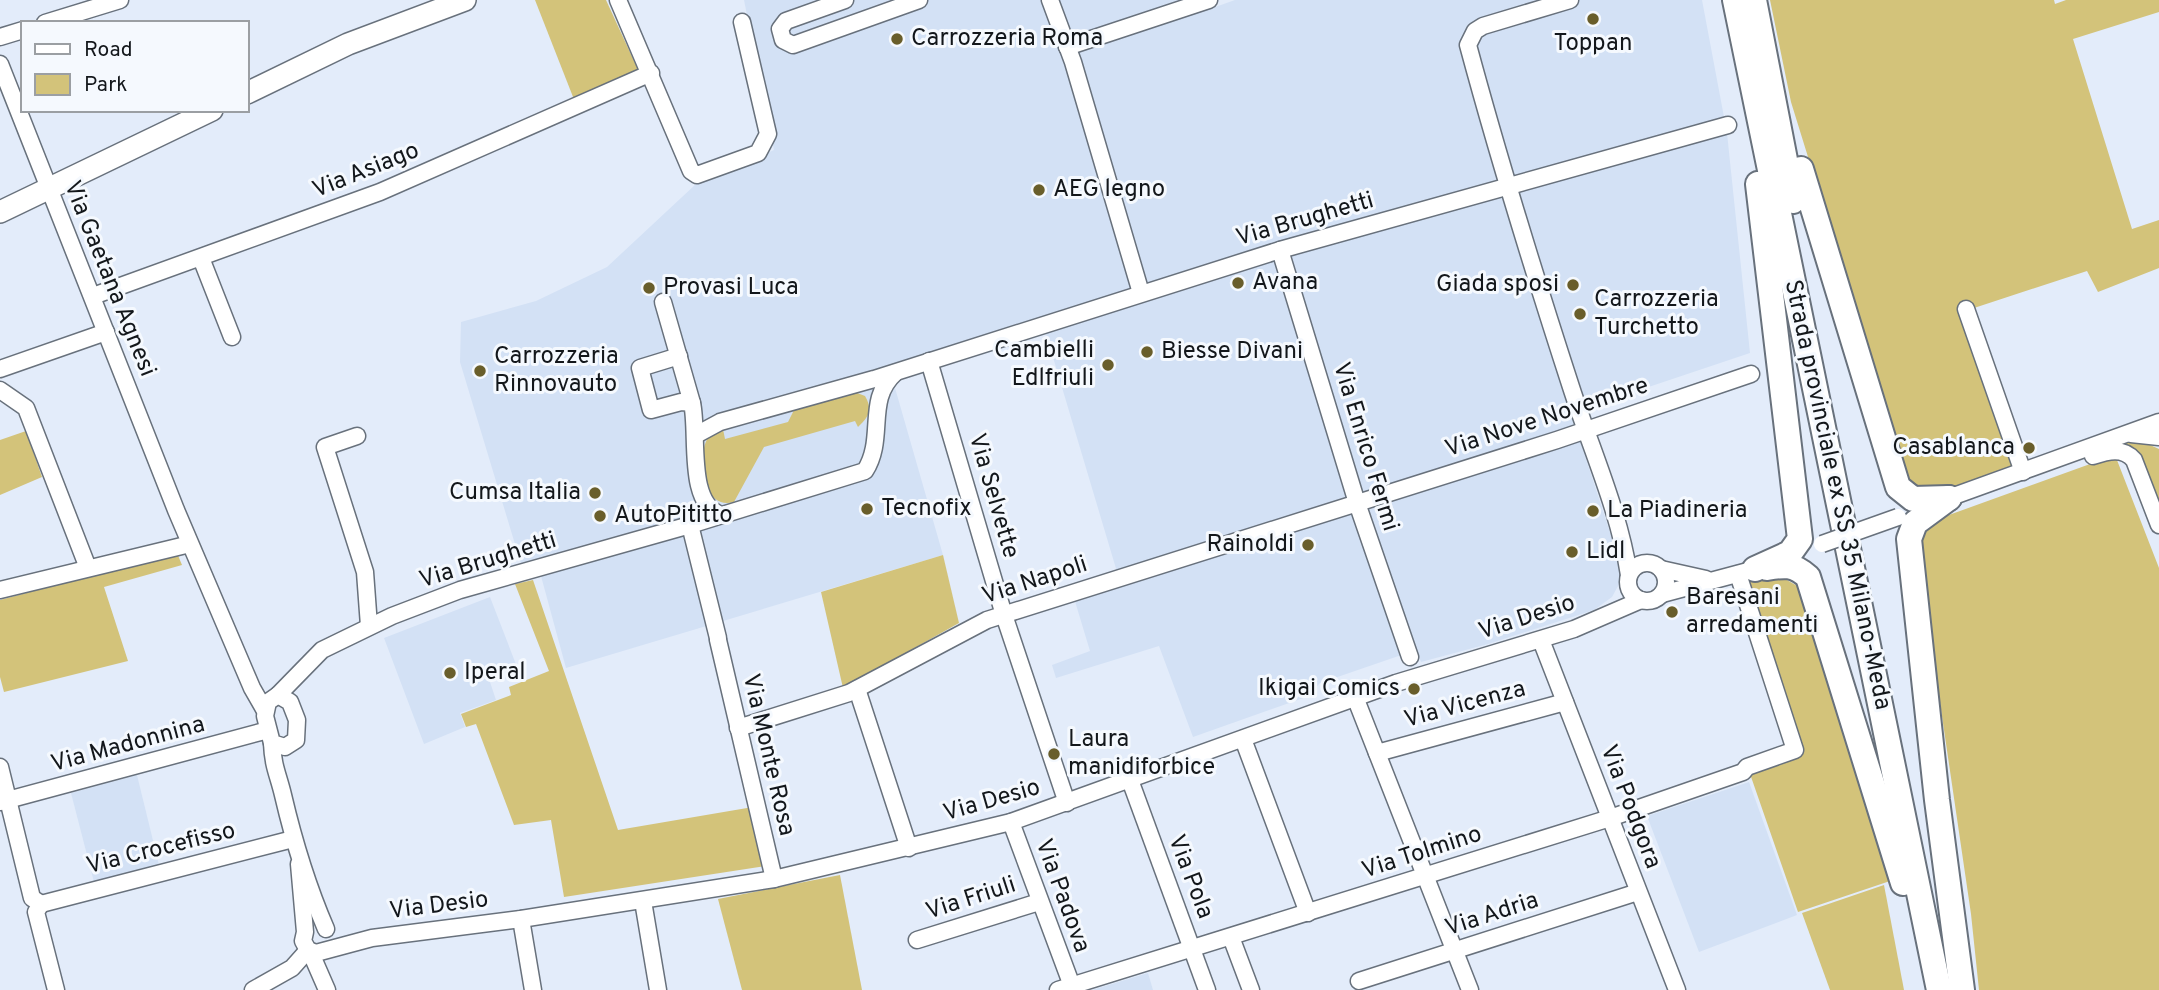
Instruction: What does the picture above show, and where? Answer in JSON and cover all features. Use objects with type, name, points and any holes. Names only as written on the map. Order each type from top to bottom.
[{"type":"highway","name":"Strada provinciale ex SS 35 Milano-Meda","points":[[1735,0],[1939,990]]},
{"type":"highway","name":"Strada provinciale ex SS 35 Milano-Meda","points":[[1754,0],[1954,990]]},
{"type":"highway","points":[[1761,40],[1898,487],[1913,499],[1949,498]]},
{"type":"highway","points":[[1748,571],[1790,552],[1800,539],[1753,147],[1751,79]]},
{"type":"highway","points":[[1949,498],[1915,523],[1909,539],[1937,800],[1962,990]]},
{"type":"highway","points":[[1748,571],[1788,565],[1798,568],[1808,578],[1908,899],[1929,941]]},
{"type":"main road","points":[[248,93],[348,44],[465,0]]},
{"type":"main road","points":[[0,212],[208,112]]},
{"type":"street","points":[[52,21],[120,0]]},
{"type":"street","points":[[618,0],[693,173],[701,175],[758,153],[768,134],[742,22]]},
{"type":"street","points":[[845,0],[786,21],[780,29],[783,40],[793,45],[919,0]]},
{"type":"street","points":[[1050,0],[1067,47],[1141,293]]},
{"type":"street","points":[[1067,47],[1209,0]]},
{"type":"street","points":[[1570,0],[1483,26],[1470,37],[1468,45],[1507,188],[1620,529],[1628,580],[1641,600],[1652,601],[1662,594],[1748,571],[2159,422]]},
{"type":"street","points":[[0,37],[21,31]]},
{"type":"street","name":"Via Gaetana Agnesi","points":[[0,64],[190,544],[246,673],[271,701]]},
{"type":"street","name":"Via Asiago","points":[[93,296],[380,192],[651,73]]},
{"type":"street","name":"Via Brughetti","points":[[696,435],[720,422],[858,383],[1280,250],[1728,125]]},
{"type":"street","name":"Via Enrico Fermi","points":[[1280,250],[1357,503],[1410,657]]},
{"type":"street","points":[[201,258],[232,337]]},
{"type":"street","points":[[663,302],[694,410],[698,509],[690,526]]},
{"type":"street","points":[[1966,309],[2024,471]]},
{"type":"street","points":[[0,369],[106,332]]},
{"type":"street","name":"Via Brughetti","points":[[679,356],[640,368],[651,410],[681,402],[720,422]]},
{"type":"street","name":"Via Selvette","points":[[929,361],[1004,614],[1067,803]]},
{"type":"street","points":[[858,383],[871,387],[878,396],[886,382],[897,371]]},
{"type":"street","name":"Via Nove Novembre","points":[[1357,503],[1751,374]]},
{"type":"street","points":[[0,390],[26,408],[88,568]]},
{"type":"street","name":"Via Brughetti","points":[[271,701],[322,650],[369,626],[460,590],[690,526],[720,514],[865,471],[875,448],[878,396]]},
{"type":"street","points":[[2128,433],[2159,437]]},
{"type":"street","points":[[357,436],[325,447],[365,572],[369,626]]},
{"type":"street","points":[[2024,471],[2056,468],[2107,452],[2129,453],[2159,525]]},
{"type":"street","points":[[698,490],[710,510],[720,514]]},
{"type":"street","name":"Via Napoli","points":[[738,728],[858,689],[952,637],[1004,614],[1357,503]]},
{"type":"street","name":"Via Monte Rosa","points":[[690,526],[774,879]]},
{"type":"street","points":[[1620,529],[1656,566],[1666,581],[1662,594]]},
{"type":"street","points":[[0,590],[190,544]]},
{"type":"street","points":[[1628,580],[1638,565],[1656,566],[1685,576],[1712,579]]},
{"type":"street","name":"Via Tolmino","points":[[1065,988],[1611,818],[1743,772],[1747,767],[1795,750],[1748,571]]},
{"type":"street","name":"Via Desio","points":[[1601,618],[1628,580]]},
{"type":"street","name":"Via Desio","points":[[319,947],[643,901],[774,879],[1011,822],[1354,697],[1541,640],[1641,600]]},
{"type":"street","name":"Via Podgora","points":[[1541,640],[1676,990]]},
{"type":"street","points":[[293,706],[308,662]]},
{"type":"street","points":[[858,689],[909,848]]},
{"type":"street","points":[[1354,697],[1470,990]]},
{"type":"street","points":[[275,740],[296,740],[298,731],[293,706],[288,698],[271,701],[275,740],[282,790],[327,990]]},
{"type":"street","name":"Via Vicenza","points":[[1377,753],[1565,702]]},
{"type":"street","points":[[1243,739],[1308,913]]},
{"type":"street","name":"Via Madonnina","points":[[4,801],[275,740]]},
{"type":"street","points":[[0,767],[4,801],[32,898],[41,904],[36,912],[56,990]]},
{"type":"street","name":"Via Pola","points":[[1130,780],[1207,990]]},
{"type":"street","name":"Via Padova","points":[[1011,822],[1065,988]]},
{"type":"street","name":"Via Crocefisso","points":[[41,904],[293,839]]},
{"type":"street","points":[[299,864],[306,932],[303,942],[319,947]]},
{"type":"street","name":"Via Adria","points":[[1359,981],[1638,891]]},
{"type":"street","points":[[643,901],[658,990]]},
{"type":"street","name":"Via Friuli","points":[[917,940],[1039,902]]},
{"type":"street","points":[[521,919],[533,990]]},
{"type":"street","points":[[1231,937],[1251,990]]},
{"type":"street","points":[[253,990],[292,968],[319,947]]},
{"type":"shaded area","points":[[744,0],[1199,0],[1204,11],[1235,0],[1702,0],[1727,133],[1750,353],[1571,413],[1624,575],[1612,597],[1594,610],[1421,662],[1416,650],[1320,683],[1309,696],[1193,737],[1159,646],[1056,678],[1052,665],[1090,651],[1074,598],[1120,582],[1041,317],[889,367],[943,555],[566,668],[538,565],[521,564],[460,362],[461,322],[536,301],[607,267],[696,184],[774,150]]},
{"type":"shaded area","name":"Iperal","points":[[490,597],[517,667],[489,679],[496,700],[460,713],[465,727],[424,744],[384,638]]},
{"type":"shaded area","points":[[137,775],[159,865],[94,882],[71,793]]},
{"type":"shaded area","points":[[1749,782],[1797,915],[1699,952],[1647,816]]},
{"type":"shaded area","points":[[1148,973],[1153,990],[1092,990]]},
{"type":"green space","points":[[535,0],[606,0],[640,74],[575,102]]},
{"type":"green space","points":[[1770,0],[2054,0],[2055,4],[2066,0],[2159,0],[2159,12],[2073,39],[2132,229],[2159,220],[2159,268],[2098,292],[2087,271],[1971,309],[2015,466],[1952,487],[1915,488],[1908,480],[1791,102]]},
{"type":"green space","points":[[852,391],[865,396],[869,405],[867,416],[858,427],[855,421],[764,447],[734,502],[723,503],[714,498],[704,478],[703,466],[705,445],[711,435],[723,429],[725,439],[788,422],[795,408]]},
{"type":"green space","points":[[26,431],[42,477],[0,495],[0,440]]},
{"type":"green space","points":[[2137,439],[2159,449],[2159,513],[2116,446]]},
{"type":"green space","points":[[2115,455],[2159,568],[2159,990],[1979,990],[1971,914],[1916,539],[1924,524]]},
{"type":"green space","points":[[177,553],[182,565],[104,587],[128,661],[4,692],[0,677],[0,600]]},
{"type":"green space","points":[[943,555],[959,623],[843,688],[821,592]]},
{"type":"green space","points":[[1766,576],[1780,576],[1799,587],[1893,880],[1798,912],[1749,771],[1801,752],[1745,583]]},
{"type":"green space","points":[[533,580],[618,830],[753,807],[765,866],[564,897],[551,820],[514,825],[476,724],[466,727],[461,714],[511,695],[509,687],[549,671],[515,584]]},
{"type":"green space","points":[[840,875],[862,990],[742,990],[718,899]]},
{"type":"green space","points":[[1884,885],[1904,990],[1830,990],[1802,913]]},
{"type":"place","name":"Toppan","points":[[1593,19]]},
{"type":"place","name":"Carrozzeria Roma","points":[[897,39]]},
{"type":"place","name":"AEG legno","points":[[1039,190]]},
{"type":"place","name":"Avana","points":[[1238,283]]},
{"type":"place","name":"Giada sposi","points":[[1573,285]]},
{"type":"place","name":"Provasi Luca","points":[[649,288]]},
{"type":"place","name":"Carrozzeria Turchetto","points":[[1580,314]]},
{"type":"place","name":"Biesse Divani","points":[[1147,352]]},
{"type":"place","name":"Cambielli Edlfriuli","points":[[1108,365]]},
{"type":"place","name":"Carrozzeria Rinnovauto","points":[[480,371]]},
{"type":"place","name":"Casablanca","points":[[2029,448]]},
{"type":"place","name":"Cumsa Italia","points":[[595,493]]},
{"type":"place","name":"Tecnofix","points":[[867,509]]},
{"type":"place","name":"La Piadineria","points":[[1593,511]]},
{"type":"place","name":"AutoPititto","points":[[600,516]]},
{"type":"place","name":"Rainoldi","points":[[1308,545]]},
{"type":"place","name":"Lidl","points":[[1572,552]]},
{"type":"place","name":"Baresani arredamenti","points":[[1672,612]]},
{"type":"place","name":"Iperal","points":[[450,673]]},
{"type":"place","name":"Ikigai Comics","points":[[1414,689]]},
{"type":"place","name":"Laura manidiforbice","points":[[1054,754]]}]
